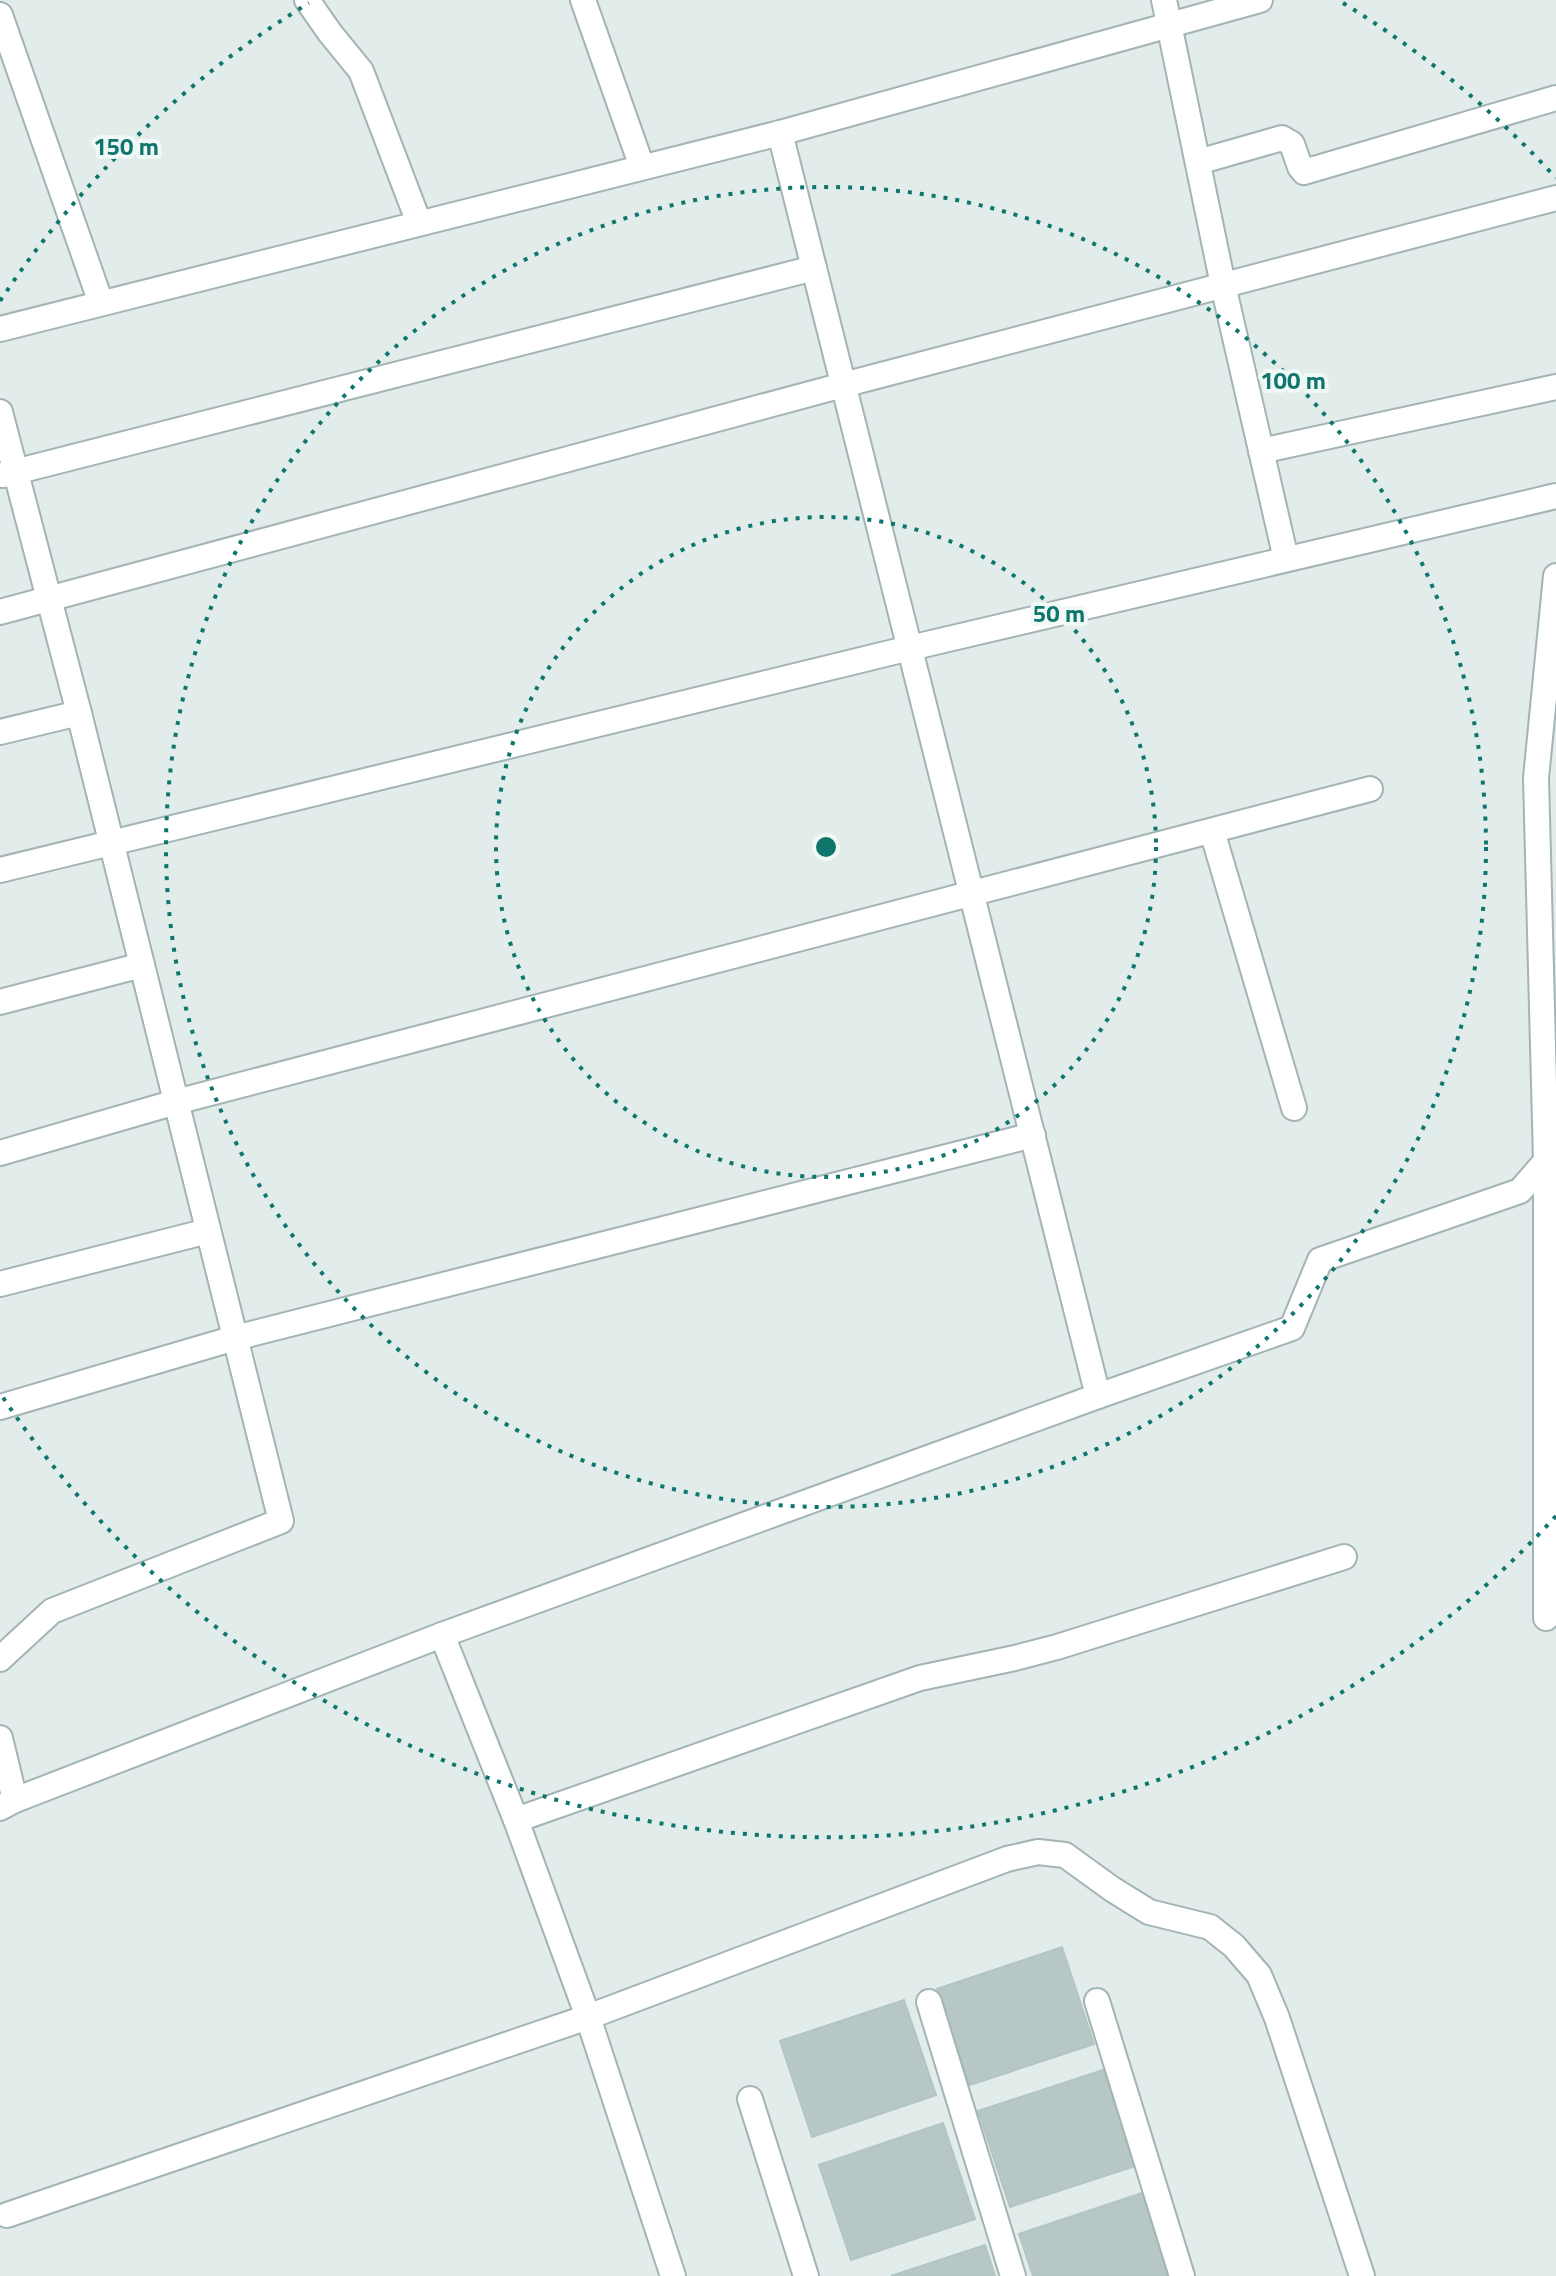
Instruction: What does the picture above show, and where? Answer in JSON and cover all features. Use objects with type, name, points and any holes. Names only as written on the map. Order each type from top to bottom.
[{"type":"street","points":[[307,0],[361,71],[419,223]]},
{"type":"street","points":[[583,0],[642,167]]},
{"type":"street","points":[[1164,0],[1223,285],[1286,559]]},
{"type":"street","points":[[0,329],[780,133],[1256,1]]},
{"type":"street","points":[[0,15],[7,58],[101,303]]},
{"type":"street","points":[[1198,162],[1282,138],[1292,144],[1304,172],[1556,98]]},
{"type":"street","points":[[780,133],[1098,1396]]},
{"type":"street","points":[[0,612],[843,385],[1556,198]]},
{"type":"street","points":[[8,474],[814,268]]},
{"type":"street","points":[[1261,451],[1556,387]]},
{"type":"street","points":[[0,412],[8,474],[50,598],[281,1521],[52,1611],[0,1659]]},
{"type":"street","points":[[0,870],[910,648],[1556,496]]},
{"type":"street","points":[[1546,1618],[1551,1159],[1546,774],[1556,576]]},
{"type":"street","points":[[0,732],[79,713]]},
{"type":"street","points":[[0,1153],[176,1102],[1370,789]]},
{"type":"street","points":[[1212,831],[1294,1108]]},
{"type":"street","points":[[0,1002],[142,965]]},
{"type":"street","points":[[0,1407],[235,1338],[1033,1135]]},
{"type":"street","points":[[0,1738],[7,1804],[442,1635],[1292,1328],[1320,1260],[1520,1191],[1551,1159]]},
{"type":"street","points":[[0,1284],[208,1231]]},
{"type":"street","points":[[516,1820],[920,1678],[1057,1647],[1344,1557]]},
{"type":"street","points":[[442,1635],[516,1820],[588,2017],[673,2276]]},
{"type":"street","points":[[7,2215],[588,2017],[1007,1859],[1038,1852],[1065,1855],[1149,1912],[1210,1927],[1234,1946],[1259,1975],[1277,2018],[1362,2276]]},
{"type":"street","points":[[1097,2001],[1182,2276]]},
{"type":"street","points":[[929,2002],[1013,2276]]},
{"type":"street","points":[[750,2099],[806,2276]]},
{"type":"building","points":[[1062,1947],[1094,2044],[970,2085],[937,1989]]},
{"type":"building","points":[[904,2000],[936,2095],[812,2137],[780,2041]]},
{"type":"building","points":[[1103,2070],[1135,2166],[1010,2207],[978,2111]]},
{"type":"building","points":[[943,2123],[975,2219],[851,2260],[819,2165]]},
{"type":"building","points":[[1142,2193],[1170,2276],[1033,2276],[1019,2234]]},
{"type":"building","points":[[985,2245],[995,2276],[891,2276]]}]
